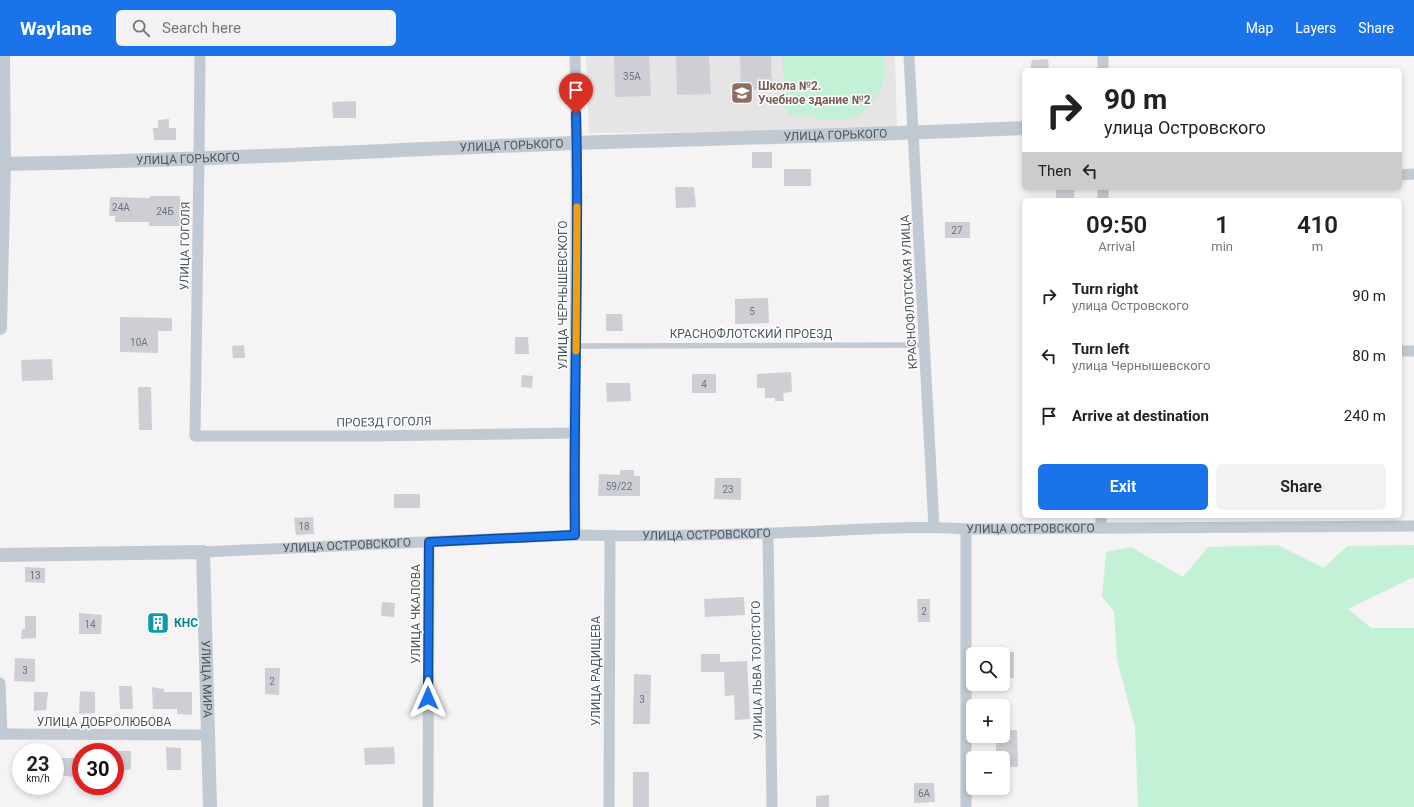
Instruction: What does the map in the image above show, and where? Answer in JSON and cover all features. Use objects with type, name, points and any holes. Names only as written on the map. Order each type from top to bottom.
[{"type":"street","points":[[0,328],[4,56]]},
{"type":"street","name":"УЛИЦА ГОГОЛЯ","points":[[195,436],[200,56]]},
{"type":"street","name":"УЛИЦА ЧЕРНЫШЕВСКОГО","points":[[575,56],[577,143],[574,433],[575,535]]},
{"type":"street","name":"КРАСНОФЛОТСКАЯ УЛИЦА","points":[[909,56],[934,527]]},
{"type":"street","points":[[1103,56],[1103,68]]},
{"type":"street","name":"УЛИЦА ГОРЬКОГО","points":[[2,164],[199,159],[577,143],[913,133],[1022,128]]},
{"type":"street","points":[[1402,175],[1414,174]]},
{"type":"street","points":[[1402,351],[1414,351]]},
{"type":"street","name":"ПРОЕЗД ГОГОЛЯ","points":[[195,436],[370,436],[574,433]]},
{"type":"street","points":[[1101,518],[1101,528]]},
{"type":"street","name":"УЛИЦА ОСТРОВСКОГО","points":[[0,556],[203,552],[575,535],[768,534],[934,527],[966,530],[1414,526]]},
{"type":"street","points":[[966,530],[966,807]]},
{"type":"street","name":"УЛИЦА ЛЬВА ТОЛСТОГО","points":[[768,534],[772,807]]},
{"type":"street","name":"УЛИЦА РАДИЩЕВА","points":[[609,807],[610,536]]},
{"type":"street","name":"УЛИЦА ЧКАЛОВА","points":[[428,807],[429,542]]},
{"type":"street","name":"УЛИЦА МИРА","points":[[203,552],[210,807]]},
{"type":"street","points":[[0,683],[1,734]]},
{"type":"street","name":"УЛИЦА ДОБРОЛЮБОВА","points":[[1,734],[209,735]]},
{"type":"lane","name":"КРАСНОФЛОТСКИЙ ПРОЕЗД","points":[[576,346],[925,345]]},
{"type":"shaded area","name":"Школа №2. Учебное здание №2","points":[[586,56],[895,56],[897,130],[589,133]]},
{"type":"green space","points":[[782,56],[884,56],[885,73],[881,90],[872,104],[858,116],[840,120],[820,120],[806,115],[787,116]]},
{"type":"green space","points":[[1277,545],[1324,568],[1347,546],[1414,545],[1414,577],[1348,609],[1371,628],[1414,628],[1414,807],[1138,807],[1135,727],[1117,660],[1114,611],[1102,597],[1106,552],[1131,547],[1183,577],[1208,547]]},
{"type":"building","points":[[614,56],[649,56],[651,96],[615,97]]},
{"type":"building","points":[[676,56],[709,56],[711,94],[677,95]]},
{"type":"building","points":[[740,56],[771,56],[772,89],[741,90]]},
{"type":"building","points":[[1048,59],[1049,68],[1030,68],[1032,60]]},
{"type":"building","points":[[356,101],[356,118],[333,118],[332,102]]},
{"type":"building","points":[[169,119],[169,128],[176,128],[176,140],[154,140],[153,128],[158,128],[158,120]]},
{"type":"building","points":[[752,152],[772,152],[772,168],[752,168]]},
{"type":"building","points":[[784,169],[811,169],[811,186],[784,186]]},
{"type":"building","points":[[675,187],[694,187],[696,207],[676,208]]},
{"type":"building","points":[[1056,190],[1074,190],[1074,198],[1056,198]]},
{"type":"building","points":[[150,196],[180,196],[180,226],[149,226],[149,222],[115,222],[115,216],[109,216],[110,197],[150,198]]},
{"type":"building","points":[[945,222],[970,222],[970,238],[945,238]]},
{"type":"building","points":[[768,298],[769,323],[735,324],[735,299]]},
{"type":"building","points":[[606,314],[622,314],[623,331],[606,331]]},
{"type":"building","points":[[120,317],[172,318],[172,331],[158,331],[158,353],[120,352]]},
{"type":"building","points":[[515,337],[528,337],[529,354],[515,354]]},
{"type":"building","points":[[244,345],[245,358],[233,358],[232,346]]},
{"type":"building","points":[[52,359],[53,380],[22,381],[21,360]]},
{"type":"building","points":[[791,372],[792,392],[783,393],[784,401],[775,401],[775,398],[765,398],[765,388],[757,388],[757,374]]},
{"type":"building","points":[[692,374],[716,374],[716,393],[692,393]]},
{"type":"building","points":[[522,375],[533,376],[532,388],[521,387]]},
{"type":"building","points":[[606,383],[630,383],[631,401],[607,402]]},
{"type":"building","points":[[138,387],[151,387],[152,430],[139,430]]},
{"type":"building","points":[[620,470],[634,470],[634,476],[640,476],[640,496],[598,496],[599,474],[620,475]]},
{"type":"building","points":[[715,478],[741,478],[741,500],[714,499]]},
{"type":"building","points":[[394,494],[420,494],[420,508],[394,508]]},
{"type":"building","points":[[313,517],[314,534],[296,535],[294,518]]},
{"type":"building","points":[[25,567],[45,568],[45,583],[25,582]]},
{"type":"building","points":[[744,597],[745,615],[705,617],[704,599]]},
{"type":"building","points":[[917,599],[930,599],[930,622],[918,622]]},
{"type":"building","points":[[382,602],[395,603],[394,617],[381,616]]},
{"type":"building","points":[[79,613],[102,615],[101,634],[79,634]]},
{"type":"building","points":[[25,616],[36,616],[36,638],[21,639],[22,629],[25,629]]},
{"type":"building","name":"КНС","points":[[154,617],[163,618],[162,629],[153,630]]},
{"type":"building","points":[[1010,652],[1014,652],[1014,678],[1010,678]]},
{"type":"building","points":[[701,654],[720,654],[720,662],[747,661],[750,719],[735,720],[734,695],[725,696],[724,672],[701,672]]},
{"type":"building","points":[[15,658],[35,659],[35,682],[14,681]]},
{"type":"building","points":[[265,668],[280,668],[279,695],[265,694]]},
{"type":"building","points":[[634,674],[651,675],[650,724],[633,724]]},
{"type":"building","points":[[119,686],[132,686],[133,709],[120,709]]},
{"type":"building","points":[[152,687],[164,689],[164,692],[192,692],[192,715],[177,714],[177,709],[153,709]]},
{"type":"building","points":[[80,691],[95,692],[95,713],[79,714]]},
{"type":"building","points":[[34,692],[48,692],[46,710],[34,711]]},
{"type":"building","points":[[1010,730],[1017,730],[1018,767],[1010,767],[1010,751],[996,751],[996,743],[1010,743]]},
{"type":"building","points":[[166,747],[181,748],[181,770],[167,770]]},
{"type":"building","points":[[394,747],[395,764],[365,765],[364,748]]},
{"type":"building","points":[[124,751],[131,751],[131,769],[124,770]]},
{"type":"building","points":[[64,758],[72,758],[72,777],[64,776]]},
{"type":"building","points":[[633,772],[649,772],[649,807],[633,807]]},
{"type":"building","points":[[914,783],[934,783],[935,802],[914,803]]},
{"type":"building","points":[[829,795],[829,807],[816,807],[816,796]]},
{"type":"slow traffic","points":[[576,351],[577,207]]},
{"type":"place","name":"Школа №2. Учебное здание №2","points":[[742,93]]},
{"type":"place","name":"КНС","points":[[158,623]]},
{"type":"route","points":[[428,698],[429,542],[575,535],[574,433],[576,346],[576,114]]}]
